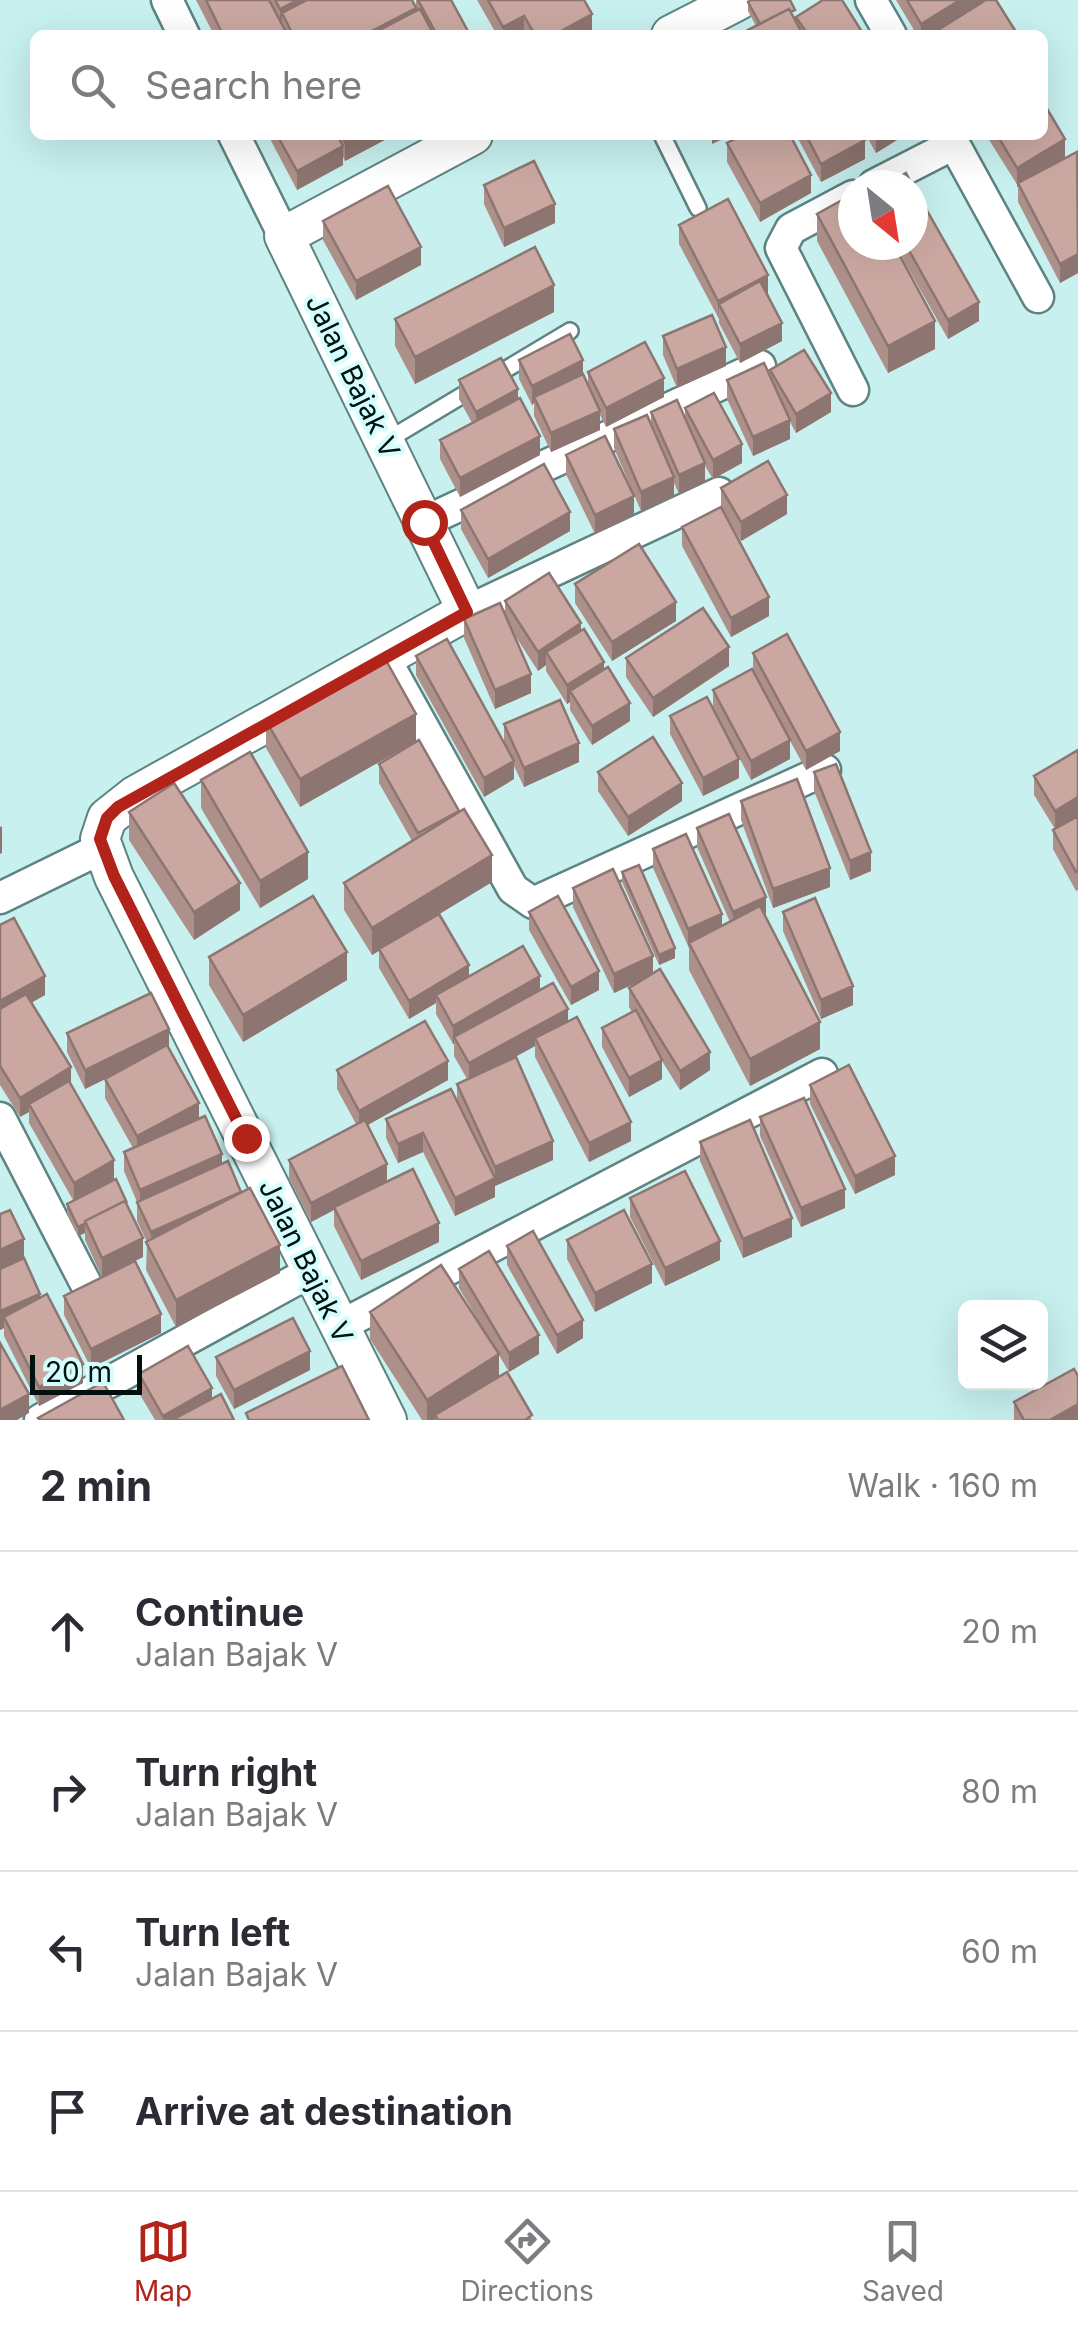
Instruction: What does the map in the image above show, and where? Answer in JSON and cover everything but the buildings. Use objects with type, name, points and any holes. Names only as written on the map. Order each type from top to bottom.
[{"type":"street","points":[[167,0],[182,30]]},
{"type":"street","points":[[681,30],[740,0]]},
{"type":"street","points":[[871,0],[888,30]]},
{"type":"street","name":"Jalan Bajak V","points":[[236,140],[467,612]]},
{"type":"street","points":[[284,236],[464,140]]},
{"type":"street","points":[[900,170],[951,140],[1038,297]]},
{"type":"street","points":[[838,204],[792,229],[781,248],[853,390]]},
{"type":"street","points":[[424,522],[760,366]]},
{"type":"street","points":[[0,898],[102,848],[100,839],[107,818],[136,795],[467,612],[718,493]]},
{"type":"street","points":[[384,656],[514,889],[534,903],[825,770]]},
{"type":"street","name":"Jalan Bajak V","points":[[102,848],[387,1420]]},
{"type":"street","points":[[338,1327],[822,1074]]},
{"type":"street","points":[[4,1136],[86,1284]]},
{"type":"street","points":[[40,1420],[312,1272]]},
{"type":"lane","points":[[664,140],[698,208]]},
{"type":"lane","points":[[386,440],[570,331]]},
{"type":"route","points":[[246,1138],[114,876],[102,848],[102,828],[118,807],[167,776],[467,612],[424,522]]}]
